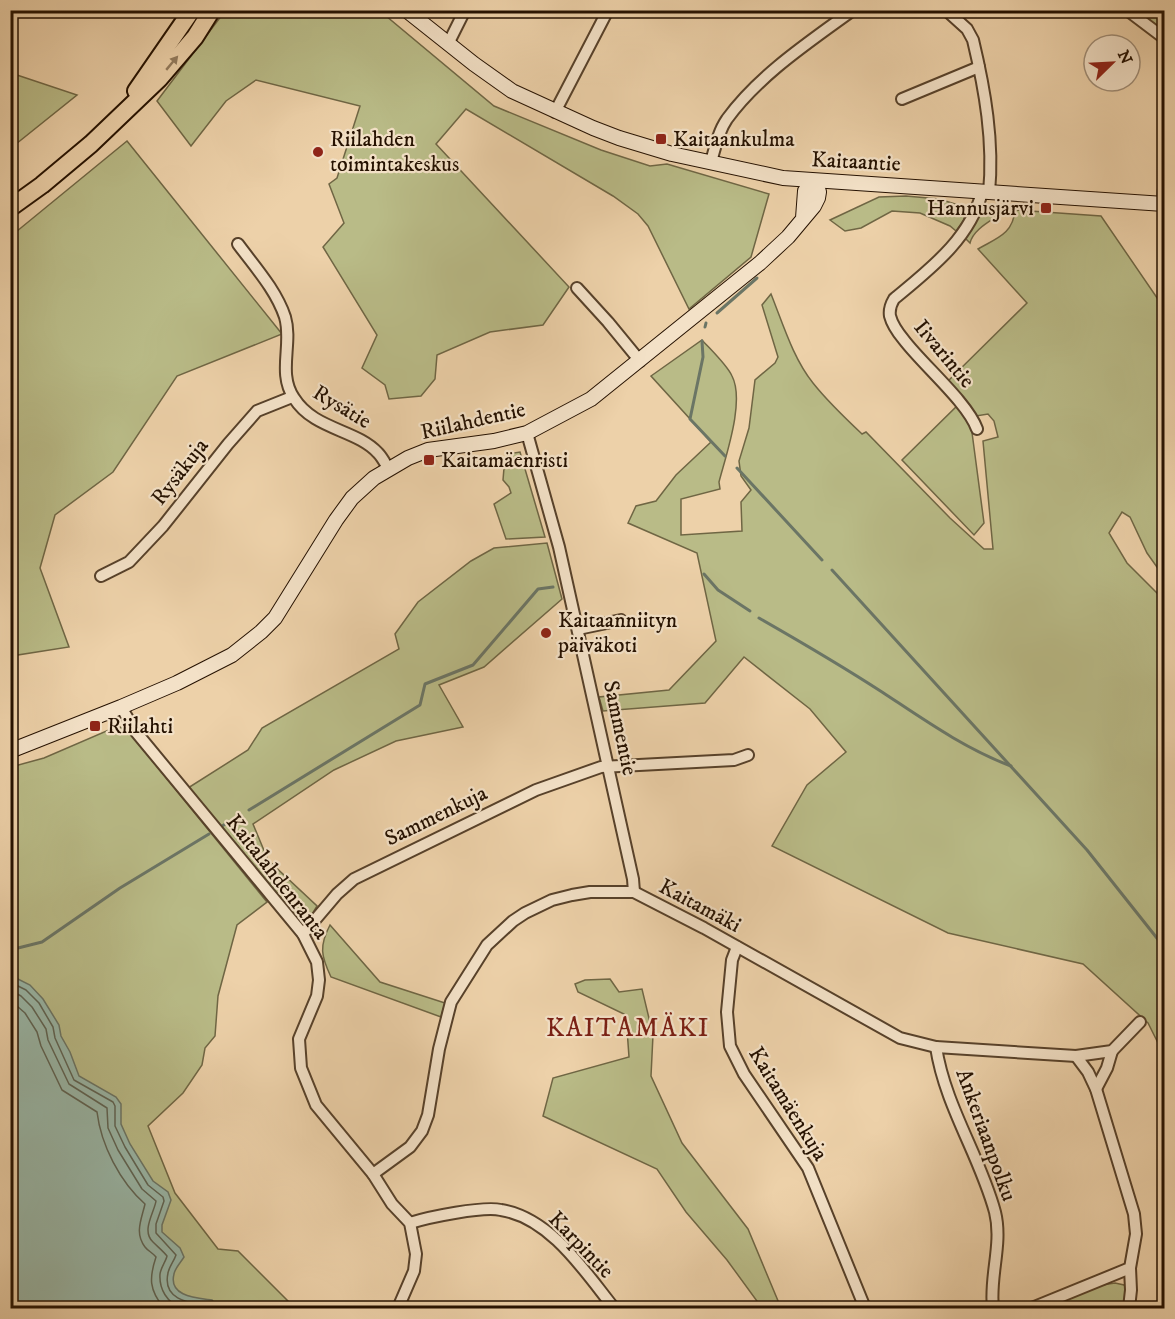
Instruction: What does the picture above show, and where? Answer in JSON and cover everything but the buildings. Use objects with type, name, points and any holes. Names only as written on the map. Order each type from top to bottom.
[{"type":"main road","points":[[118,117],[192,10]]},
{"type":"main road","points":[[10,208],[91,144],[159,79],[195,37],[212,10]]},
{"type":"street","name":"Kaitaantie","points":[[406,10],[512,91],[555,112],[619,138],[672,154],[746,172],[815,182],[1164,204]]},
{"type":"street","points":[[448,44],[465,10]]},
{"type":"street","points":[[555,112],[608,10]]},
{"type":"street","points":[[711,162],[717,139],[727,120],[746,98],[768,75],[797,51],[853,10]]},
{"type":"street","points":[[946,10],[967,29],[974,40],[989,129],[991,158],[986,193]]},
{"type":"street","points":[[1126,10],[1164,38]]},
{"type":"street","points":[[902,99],[979,67]]},
{"type":"street","name":"Riilahdentie","points":[[10,751],[177,683],[232,655],[275,618],[352,498],[388,468],[428,450],[494,441],[527,433],[591,399],[760,263],[788,237],[803,218],[806,190],[815,182]]},
{"type":"street","points":[[1164,188],[1164,204]]},
{"type":"street","name":"Iivarintie","points":[[977,429],[966,410],[917,357],[901,336],[890,315],[894,299],[955,244],[986,193]]},
{"type":"street","name":"Rysätie","points":[[238,244],[279,302],[288,334],[285,376],[292,397],[305,412],[369,446],[377,452],[388,468]]},
{"type":"street","points":[[577,288],[640,361]]},
{"type":"street","name":"Rysäkuja","points":[[101,576],[129,562],[143,548],[257,411],[292,397]]},
{"type":"street","name":"Sammentie","points":[[527,433],[547,500],[578,629],[634,892]]},
{"type":"street","points":[[578,629],[621,620]]},
{"type":"street","name":"Kaitalahdenranta","points":[[121,707],[140,737],[303,934],[317,962],[319,980],[317,996],[299,1039],[298,1051],[301,1068],[316,1105],[373,1174],[393,1204],[410,1222]]},
{"type":"street","name":"Sammenkuja","points":[[303,934],[337,894],[354,879],[536,790],[608,765],[734,760],[748,755]]},
{"type":"street","name":"Kaitamäki","points":[[373,1174],[410,1147],[422,1131],[428,1115],[439,1049],[451,1002],[487,945],[519,917],[552,900],[590,892],[634,892],[900,1038],[936,1047],[1076,1056],[1112,1051]]},
{"type":"street","name":"Kaitamäenkuja","points":[[737,947],[732,960],[727,1012],[730,1046],[744,1074],[808,1168],[865,1308]]},
{"type":"street","points":[[1096,1089],[1107,1068],[1112,1051],[1140,1022]]},
{"type":"street","name":"Ankeriaanpolku","points":[[936,1047],[938,1061],[953,1107],[996,1214],[998,1234],[993,1308]]},
{"type":"street","points":[[1076,1056],[1088,1072],[1096,1089],[1134,1214],[1136,1234],[1130,1268],[1129,1308]]},
{"type":"street","name":"Karpintie","points":[[410,1222],[486,1209],[500,1209],[526,1219],[553,1237],[614,1308]]},
{"type":"street","points":[[398,1308],[414,1271],[416,1254],[410,1222]]},
{"type":"street","points":[[1032,1308],[1130,1268]]},
{"type":"green space","points":[[225,11],[380,11],[494,106],[601,150],[650,166],[667,164],[769,194],[751,257],[689,309],[648,226],[638,214],[613,196],[466,109],[436,144],[569,287],[543,325],[490,332],[437,355],[435,379],[421,396],[389,399],[385,385],[362,368],[377,335],[323,247],[344,223],[329,184],[337,178],[360,106],[256,80],[226,101],[191,146],[157,101]]},
{"type":"green space","points":[[1141,11],[1164,11],[1164,30],[1139,13]]},
{"type":"green space","points":[[10,73],[77,95],[11,148]]},
{"type":"green space","points":[[127,141],[282,334],[177,376],[113,472],[55,515],[40,568],[69,647],[11,656],[11,236]]},
{"type":"green space","points":[[906,196],[939,199],[965,207],[964,220],[956,231],[920,213],[892,211],[861,228],[845,231],[830,220],[879,197]]},
{"type":"green space","points":[[985,208],[1007,209],[976,232],[970,243],[966,235]]},
{"type":"green space","points":[[1015,210],[1101,216],[1164,308],[1164,577],[1147,553],[1130,517],[1122,512],[1109,533],[1127,563],[1157,593],[1164,589],[1164,797],[1161,801],[1164,804],[1164,1055],[1148,1023],[1083,964],[948,933],[772,846],[807,785],[846,752],[810,709],[744,657],[705,703],[603,711],[599,697],[669,690],[716,641],[697,553],[628,523],[636,506],[656,501],[676,475],[711,442],[651,376],[702,340],[730,372],[735,387],[735,413],[730,443],[719,482],[720,489],[681,499],[681,535],[742,531],[741,502],[751,490],[741,476],[739,461],[749,428],[755,380],[775,363],[778,357],[762,305],[771,294],[794,352],[819,390],[862,434],[866,432],[950,518],[984,549],[993,549],[983,441],[998,437],[994,421],[988,414],[976,416],[948,381],[1027,303],[978,249],[1007,230],[1014,218]]},
{"type":"green space","points":[[957,406],[971,425],[984,523],[974,535],[902,460]]},
{"type":"green space","points":[[520,452],[545,537],[506,539],[494,504],[511,493],[503,480],[504,468],[508,454]]},
{"type":"green space","points":[[547,543],[562,599],[484,667],[439,685],[463,727],[396,741],[334,770],[253,824],[268,860],[317,906],[304,928],[188,788],[248,750],[262,728],[399,649],[395,634],[418,602],[471,561],[494,548]]},
{"type":"green space","points":[[118,726],[129,732],[267,902],[237,925],[218,996],[215,1036],[205,1048],[202,1065],[183,1093],[148,1126],[175,1193],[218,1249],[238,1251],[295,1308],[169,1308],[10,1224],[11,767],[44,758]]},
{"type":"green space","points":[[330,925],[380,982],[445,1003],[441,1017],[331,977],[323,951],[324,939]]},
{"type":"green space","points":[[610,979],[619,992],[642,989],[653,1035],[651,1076],[682,1143],[748,1229],[781,1308],[762,1308],[727,1260],[686,1212],[657,1169],[543,1116],[553,1078],[629,1057],[626,1015],[578,992],[575,984],[585,980]]},
{"type":"green space","points":[[1115,1283],[1124,1285],[1126,1288],[1124,1308],[1043,1308],[1102,1285]]},
{"type":"water","points":[[10,975],[30,985],[43,999],[59,1025],[61,1036],[79,1076],[116,1097],[121,1104],[121,1124],[130,1144],[153,1181],[168,1192],[171,1200],[162,1225],[162,1232],[180,1248],[184,1257],[175,1272],[173,1282],[175,1287],[186,1295],[212,1300],[219,1308],[11,1308]]},
{"type":"waterway","points":[[717,313],[757,278]]},
{"type":"waterway","points":[[705,327],[706,323]]},
{"type":"waterway","points":[[702,341],[703,357],[690,419],[725,456]]},
{"type":"waterway","points":[[737,468],[822,560]]},
{"type":"waterway","points":[[832,570],[1087,850],[1164,947]]},
{"type":"waterway","points":[[704,574],[718,590],[750,611]]},
{"type":"waterway","points":[[249,810],[420,705],[425,684],[473,665],[538,589],[553,587]]},
{"type":"waterway","points":[[759,618],[852,673],[945,733],[1011,766]]},
{"type":"waterway","points":[[222,826],[237,817]]},
{"type":"waterway","points":[[10,950],[42,942],[120,888],[209,834]]},
{"type":"place","name":"Kaitaankulma","points":[[661,139]]},
{"type":"place","name":"Riilahden toimintakeskus","points":[[318,152]]},
{"type":"place","name":"Hannusjärvi","points":[[1046,208]]},
{"type":"place","name":"Kaitamäenristi","points":[[429,460]]},
{"type":"place","name":"Kaitaanniityn päiväkoti","points":[[546,633]]},
{"type":"place","name":"Riilahti","points":[[95,726]]},
{"type":"district","name":"KAITAMÄKI","points":[[628,1028]]}]
